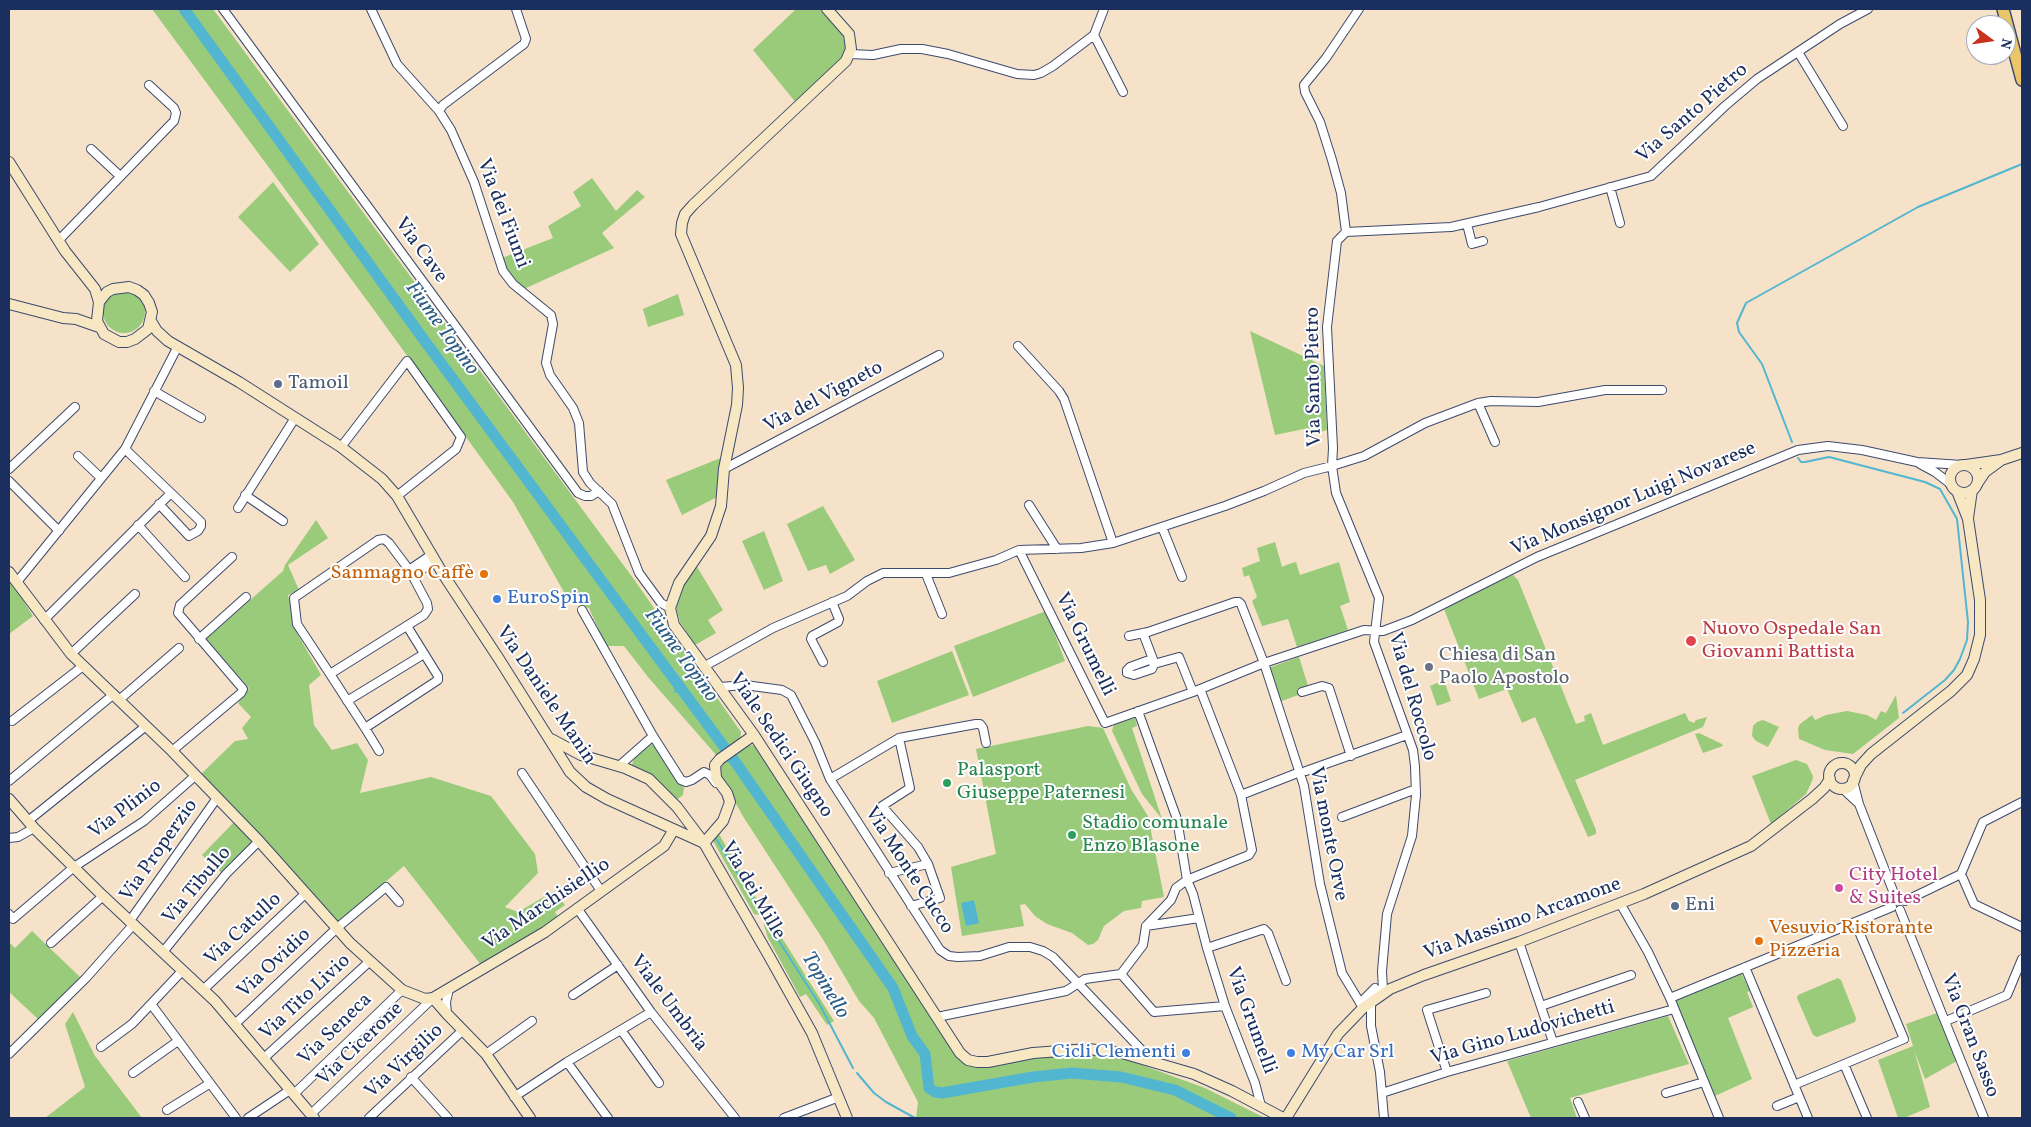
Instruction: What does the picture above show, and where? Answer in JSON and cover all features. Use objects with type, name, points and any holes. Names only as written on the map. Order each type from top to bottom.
[{"type":"main road","points":[[2004,9],[2022,80]]},
{"type":"street","name":"Via Cave","points":[[223,9],[578,493],[591,496],[599,491]]},
{"type":"street","name":"Via dei Fiumi","points":[[371,9],[398,64],[439,111],[451,130],[474,182],[503,271],[512,284],[551,315],[553,324],[546,363],[550,375],[573,408],[579,423],[583,472],[590,483],[612,506],[638,573],[661,603],[670,608]]},
{"type":"street","points":[[439,111],[444,105],[524,44],[526,39],[516,9]]},
{"type":"street","points":[[670,608],[679,583],[711,536],[721,506],[724,469],[737,405],[736,365],[681,234],[685,214],[846,61],[851,49],[849,34],[827,9]]},
{"type":"street","points":[[849,54],[873,55],[901,49],[922,49],[948,54],[1017,74],[1034,75],[1053,66],[1094,35],[1104,9]]},
{"type":"street","points":[[1346,232],[1341,193],[1332,160],[1320,122],[1305,92],[1304,85],[1326,58],[1359,9]]},
{"type":"street","name":"Via Santo Pietro","points":[[705,666],[773,628],[847,596],[867,581],[883,573],[949,573],[996,560],[1019,550],[1082,548],[1113,543],[1264,492],[1304,474],[1332,466],[1333,448],[1327,327],[1337,241],[1346,232],[1451,227],[1539,207],[1651,176],[1725,106],[1757,79],[1840,24],[1868,9]]},
{"type":"street","points":[[1094,35],[1122,92]]},
{"type":"street","points":[[1798,52],[1844,126]]},
{"type":"street","points":[[58,240],[175,117],[174,108],[148,84]]},
{"type":"street","points":[[91,149],[120,176]]},
{"type":"street","points":[[9,162],[58,240],[98,295],[99,327],[76,319],[9,304]]},
{"type":"street","points":[[1610,187],[1620,223]]},
{"type":"street","points":[[1466,224],[1472,244],[1482,241]]},
{"type":"street","name":"Via Daniele Manin","points":[[88,280],[100,284],[129,287],[144,295],[152,312],[151,321],[157,331],[168,341]]},
{"type":"street","points":[[76,319],[87,316],[107,292],[120,286]]},
{"type":"street","points":[[142,335],[151,321]]},
{"type":"street","name":"Via Daniele Manin","points":[[99,327],[111,339],[119,342],[135,340],[142,335],[168,341],[178,346],[341,447],[382,478],[397,496],[433,558],[570,772],[586,787],[607,799],[704,844]]},
{"type":"street","points":[[17,582],[125,449],[178,346]]},
{"type":"street","points":[[1018,346],[1064,399],[1113,543]]},
{"type":"street","name":"Via del Vigneto","points":[[724,469],[939,355]]},
{"type":"street","points":[[341,447],[407,361],[461,437],[456,449],[397,496]]},
{"type":"street","points":[[1332,466],[1364,456],[1425,423],[1478,403],[1492,401],[1538,402],[1605,390],[1662,390]]},
{"type":"street","points":[[154,391],[200,418]]},
{"type":"street","points":[[1478,403],[1495,442]]},
{"type":"street","points":[[9,469],[75,407]]},
{"type":"street","points":[[238,508],[295,418]]},
{"type":"street","name":"Via Monsignor Luigi Novarese","points":[[1264,664],[1364,630],[1375,629],[1383,631],[1412,620],[1537,558],[1798,450],[1828,446],[1862,450],[1916,462],[1962,466]]},
{"type":"street","points":[[125,449],[201,522],[198,531],[189,536],[159,504]]},
{"type":"street","points":[[2001,460],[1986,472],[1974,487],[1965,493],[1954,488],[1952,472],[1962,466],[2001,460],[2022,452]]},
{"type":"street","points":[[78,456],[101,478]]},
{"type":"street","name":"Via Monsignor Luigi Novarese","points":[[1916,462],[1935,472],[1954,488]]},
{"type":"street","name":"Via del Roccolo","points":[[1332,466],[1336,493],[1379,598],[1374,642],[1412,750],[1416,789],[1412,836],[1387,914],[1383,976],[1379,991]]},
{"type":"street","points":[[1962,466],[1970,467],[1976,472],[1974,487]]},
{"type":"street","points":[[9,481],[59,531]]},
{"type":"street","name":"Via Massimo Arcamone","points":[[1968,519],[1974,487]]},
{"type":"street","name":"Via Massimo Arcamone","points":[[1812,799],[1848,786],[1853,781],[1861,765],[1871,754],[1951,692],[1967,674],[1974,659],[1978,648],[1981,622],[1968,519],[1954,488]]},
{"type":"street","points":[[44,620],[171,493]]},
{"type":"street","points":[[246,496],[284,521]]},
{"type":"street","points":[[1029,505],[1057,549]]},
{"type":"street","points":[[138,525],[186,577]]},
{"type":"street","points":[[1162,527],[1182,577]]},
{"type":"street","points":[[330,674],[424,615],[428,609],[428,602],[411,572],[384,539],[378,540],[294,598],[297,624],[378,751]]},
{"type":"street","name":"Via Grumelli","points":[[1019,550],[1105,723],[1197,691],[1264,664]]},
{"type":"street","points":[[172,751],[241,693],[243,689],[178,613],[178,608],[232,557]]},
{"type":"street","points":[[411,572],[433,558]]},
{"type":"street","points":[[9,572],[71,654],[172,751],[259,841],[337,928],[402,990],[425,999],[432,998],[486,1054],[530,1118]]},
{"type":"street","points":[[926,574],[942,614]]},
{"type":"street","points":[[71,654],[135,594]]},
{"type":"street","points":[[199,639],[246,597]]},
{"type":"street","points":[[823,662],[811,639],[812,636],[838,622],[839,619],[832,602]]},
{"type":"street","name":"Via monte Orve","points":[[1143,633],[1239,602],[1241,604],[1303,772],[1320,884],[1342,974],[1365,1004]]},
{"type":"street","name":"Viale Sedici Giugno","points":[[670,608],[674,625],[754,735],[960,1053],[968,1060],[977,1062],[1033,1053],[1088,1049],[1122,1053],[1194,1074],[1285,1118]]},
{"type":"street","points":[[582,610],[653,736],[681,780],[686,782],[692,780],[704,772],[710,775],[730,800]]},
{"type":"street","points":[[364,728],[438,680],[438,676],[407,626]]},
{"type":"street","points":[[937,1017],[1066,991],[1085,979],[1121,974],[1143,945],[1146,926],[1171,900],[1176,888],[1186,880],[1249,855],[1252,850],[1241,795],[1197,691],[1179,657],[1153,661],[1143,633],[1129,636]]},
{"type":"street","points":[[9,781],[179,648]]},
{"type":"street","points":[[347,702],[424,654]]},
{"type":"street","points":[[12,721],[83,666]]},
{"type":"street","name":"Via Monte Cucco","points":[[720,687],[745,685],[782,690],[791,695],[815,742],[830,779],[940,950],[949,956],[980,956],[1009,946],[1030,947],[1043,951],[1053,957],[1152,1061]]},
{"type":"street","points":[[1302,692],[1322,686],[1329,688],[1351,756]]},
{"type":"street","name":"Via Grumelli","points":[[1138,710],[1177,819],[1186,880],[1193,894],[1225,1006],[1255,1083],[1261,1106]]},
{"type":"street","points":[[830,779],[899,738],[976,724],[983,728],[986,743]]},
{"type":"street","points":[[9,838],[18,837],[146,726]]},
{"type":"street","points":[[730,800],[716,778],[715,765],[720,759],[754,735]]},
{"type":"street","points":[[1241,795],[1407,735]]},
{"type":"street","name":"Via dei Mille","points":[[546,736],[581,755],[619,766],[649,779],[677,808],[704,844],[812,1033],[847,1118]]},
{"type":"street","points":[[619,766],[653,736]]},
{"type":"street","points":[[899,738],[910,788],[882,806],[918,848],[928,864],[940,898],[911,906]]},
{"type":"street","name":"Via Massimo Arcamone","points":[[1285,1118],[1338,1034],[1379,991],[1519,942],[1620,903],[1751,846],[1824,788],[1830,779],[1830,772],[1834,766],[1840,763],[1846,764],[1871,754]]},
{"type":"street","points":[[1846,764],[1854,772],[1853,781],[1859,804],[1895,896]]},
{"type":"street","points":[[522,774],[601,891]]},
{"type":"street","name":"Via Plinio","points":[[9,914],[14,918],[74,867],[144,821],[195,776]]},
{"type":"street","points":[[1830,779],[1834,786],[1842,788],[1859,804]]},
{"type":"street","points":[[1342,816],[1416,789]]},
{"type":"street","points":[[9,798],[31,824],[131,924],[204,989],[313,1116]]},
{"type":"street","name":"Via Properzio","points":[[9,1054],[86,978],[131,924],[217,798]]},
{"type":"street","points":[[704,844],[723,821],[730,800]]},
{"type":"street","points":[[1895,896],[1891,901],[1892,907],[1900,910],[1905,905],[1905,901],[1961,874],[1983,822],[2022,802]]},
{"type":"street","name":"Via Marchisiellio","points":[[432,998],[545,932],[664,846],[673,831]]},
{"type":"street","name":"Via Tibullo","points":[[163,952],[226,874],[259,841]]},
{"type":"street","points":[[889,873],[928,864]]},
{"type":"street","points":[[1961,874],[1974,904],[2022,927]]},
{"type":"street","name":"Via Ovidio","points":[[235,1024],[337,928],[386,887],[399,902]]},
{"type":"street","name":"Via Catullo","points":[[204,989],[305,894]]},
{"type":"street","points":[[51,942],[103,896]]},
{"type":"street","points":[[1895,896],[1902,897],[1905,901]]},
{"type":"street","points":[[1620,903],[1645,945],[1670,998],[1719,1118]]},
{"type":"street","points":[[1670,998],[1892,907]]},
{"type":"street","name":"Viale Umbria","points":[[578,908],[651,1012],[735,1118]]},
{"type":"street","name":"Via Gran Sasso","points":[[1900,910],[1984,1118]]},
{"type":"street","points":[[1146,926],[1199,918]]},
{"type":"street","points":[[1794,1085],[1904,1039],[1855,922]]},
{"type":"street","name":"Via Grumelli","points":[[1207,948],[1264,929],[1268,933],[1286,981]]},
{"type":"street","points":[[1519,942],[1553,1042]]},
{"type":"street","points":[[1946,1021],[2007,995],[2022,959]]},
{"type":"street","name":"Via Tito Livio","points":[[264,1058],[370,960]]},
{"type":"street","points":[[573,995],[618,966]]},
{"type":"street","points":[[1745,967],[1808,1118]]},
{"type":"street","points":[[101,1047],[132,1024],[183,970]]},
{"type":"street","points":[[1121,974],[1154,1012],[1225,1006]]},
{"type":"street","points":[[1540,1006],[1631,975]]},
{"type":"street","points":[[1383,976],[1388,982],[1405,982]]},
{"type":"street","points":[[447,1014],[446,1002],[449,989]]},
{"type":"street","name":"Via Seneca","points":[[248,1118],[292,1092],[402,990]]},
{"type":"street","points":[[1447,1072],[1427,1010],[1486,993]]},
{"type":"street","name":"Via Cicerone","points":[[313,1116],[432,998]]},
{"type":"street","points":[[151,1004],[236,1118]]},
{"type":"street","points":[[1365,1004],[1377,1053],[1384,1118]]},
{"type":"street","name":"Via Gino Ludovichetti","points":[[1382,1093],[1447,1072],[1674,1009]]},
{"type":"street","points":[[514,1097],[567,1062],[651,1012]]},
{"type":"street","points":[[486,1054],[532,1021]]},
{"type":"street","name":"Via Virgilio","points":[[369,1118],[463,1030]]},
{"type":"street","points":[[621,1030],[659,1083]]},
{"type":"street","points":[[133,1073],[178,1041]]},
{"type":"street","points":[[567,1062],[608,1118]]},
{"type":"street","points":[[1844,1064],[1867,1118]]},
{"type":"street","points":[[411,1077],[448,1118]]},
{"type":"street","points":[[1666,1092],[1704,1082]]},
{"type":"street","points":[[167,1110],[209,1084]]},
{"type":"street","points":[[784,1118],[839,1097]]},
{"type":"street","points":[[1777,1106],[1799,1097]]},
{"type":"street","points":[[1578,1102],[1585,1118]]},
{"type":"green space","points":[[152,9],[213,9],[633,578],[741,732],[740,742],[743,746],[754,745],[965,1063],[983,1068],[1056,1054],[1102,1054],[1117,1056],[1205,1088],[1265,1118],[916,1118],[918,1102],[874,1018],[859,1001],[824,941],[744,818],[718,772],[722,764],[717,756],[648,677],[624,646],[606,646],[589,608],[569,601],[513,502]]},
{"type":"green space","points":[[796,9],[820,9],[842,32],[846,46],[842,61],[797,104],[753,50]]},
{"type":"green space","points":[[592,178],[616,211],[637,190],[645,197],[602,233],[614,248],[524,289],[510,277],[502,258],[553,238],[548,226],[581,206],[573,192]]},
{"type":"green space","points":[[273,182],[319,244],[290,272],[238,217]]},
{"type":"green space","points":[[120,291],[128,291],[139,297],[145,312],[139,327],[128,333],[120,333],[109,327],[103,316],[103,308],[109,297]]},
{"type":"green space","points":[[678,294],[684,315],[648,327],[643,309]]},
{"type":"green space","points":[[1250,331],[1324,366],[1327,430],[1308,436],[1304,429],[1275,435]]},
{"type":"green space","points":[[723,457],[719,496],[682,515],[666,480]]},
{"type":"green space","points":[[823,506],[855,560],[830,574],[826,565],[808,571],[787,524]]},
{"type":"green space","points":[[316,520],[328,538],[288,565],[299,590],[288,595],[297,633],[321,675],[309,685],[314,725],[332,750],[357,743],[368,760],[360,793],[431,777],[491,796],[535,854],[538,873],[505,907],[518,912],[554,891],[565,905],[555,912],[558,917],[481,965],[404,866],[337,923],[200,775],[235,741],[248,739],[242,728],[251,717],[238,703],[249,688],[206,639],[283,571],[285,565]]},
{"type":"green space","points":[[764,531],[783,581],[764,590],[742,541]]},
{"type":"green space","points":[[1275,542],[1282,567],[1296,562],[1300,575],[1339,562],[1350,602],[1340,606],[1348,630],[1297,647],[1288,619],[1262,626],[1252,601],[1257,597],[1249,575],[1244,577],[1242,568],[1260,561],[1257,548]]},
{"type":"green space","points":[[696,565],[723,610],[708,620],[716,633],[695,645],[680,622],[676,608],[680,590]]},
{"type":"green space","points":[[1513,575],[1518,580],[1576,724],[1585,721],[1584,716],[1591,713],[1603,745],[1685,713],[1689,721],[1694,723],[1696,720],[1707,717],[1703,727],[1575,780],[1596,830],[1596,834],[1588,837],[1535,717],[1522,723],[1507,689],[1479,699],[1444,609],[1481,588]]},
{"type":"green space","points":[[9,578],[33,616],[9,634]]},
{"type":"green space","points":[[1046,611],[1065,661],[973,697],[954,646]]},
{"type":"green space","points":[[952,651],[969,695],[892,723],[877,681]]},
{"type":"green space","points":[[1299,657],[1309,689],[1279,702],[1268,668]]},
{"type":"green space","points":[[1444,680],[1451,701],[1437,706],[1430,686]]},
{"type":"green space","points":[[1896,695],[1899,718],[1853,754],[1825,750],[1799,739],[1798,728],[1800,724],[1812,715],[1815,720],[1826,715],[1847,711],[1867,715],[1876,720],[1881,711],[1886,713]]},
{"type":"green space","points":[[1135,718],[1137,726],[1132,728],[1162,819],[1142,794],[1112,731],[1114,724]]},
{"type":"green space","points":[[1763,720],[1779,727],[1768,747],[1756,741],[1752,736],[1753,726]]},
{"type":"green space","name":"Stadio comunale Enzo Blasone","points":[[1088,726],[1103,728],[1131,789],[1148,816],[1164,897],[1142,901],[1141,908],[1124,911],[1104,926],[1098,940],[1088,945],[1072,933],[1047,924],[1035,916],[1025,904],[1020,905],[1024,926],[962,936],[951,867],[996,854],[976,749]]},
{"type":"green space","points":[[1699,733],[1723,746],[1703,753],[1695,734]]},
{"type":"green space","points":[[646,744],[657,745],[684,788],[683,795],[674,802],[631,768],[634,758]]},
{"type":"green space","points":[[1796,760],[1807,764],[1813,776],[1812,781],[1806,794],[1771,824],[1752,776]]},
{"type":"green space","points":[[237,819],[259,841],[225,876],[202,855]]},
{"type":"green space","points":[[719,834],[763,910],[759,915],[754,914],[713,841],[713,838]]},
{"type":"green space","points":[[768,919],[834,1021],[827,1025],[806,994],[800,997],[768,938],[763,922]]},
{"type":"green space","points":[[32,931],[80,977],[39,1020],[9,992],[9,942],[15,948]]},
{"type":"green space","points":[[1741,973],[1750,991],[1747,992],[1753,1007],[1728,1018],[1752,1079],[1715,1096],[1675,1003],[1676,1000]]},
{"type":"green space","points":[[1838,978],[1841,980],[1856,1018],[1855,1022],[1817,1037],[1813,1035],[1797,998],[1798,995]]},
{"type":"green space","points":[[73,1012],[95,1056],[142,1118],[45,1118],[85,1087],[65,1024]]},
{"type":"green space","points":[[1937,1013],[1957,1061],[1925,1079],[1914,1050],[1930,1107],[1904,1118],[1898,1118],[1878,1060],[1913,1046],[1906,1024]]},
{"type":"green space","points":[[1668,1016],[1689,1064],[1570,1098],[1577,1118],[1531,1118],[1507,1061]]},
{"type":"water","points":[[974,900],[979,923],[966,926],[961,903]]},
{"type":"waterway","name":"Fiume Topino","points":[[184,9],[427,344],[736,763],[893,988],[912,1036],[925,1054],[929,1088],[935,1092],[942,1093],[1033,1077],[1072,1073],[1121,1077],[1175,1090],[1231,1118]]},
{"type":"waterway","points":[[1792,442],[1762,364],[1739,332],[1737,323],[1746,303],[1918,207],[2022,164]]},
{"type":"waterway","points":[[1798,458],[1801,462],[1805,462],[1829,457],[1925,482],[1940,489],[1957,519],[1968,622],[1967,640],[1954,670],[1945,680],[1903,713]]},
{"type":"waterway","name":"Topinello","points":[[675,692],[678,685]]},
{"type":"waterway","name":"Topinello","points":[[715,837],[762,913]]},
{"type":"waterway","name":"Topinello","points":[[766,921],[820,1005],[853,1068]]},
{"type":"waterway","name":"Topinello","points":[[857,1073],[874,1093],[915,1118]]},
{"type":"place","name":"Tamoil","points":[[278,384]]},
{"type":"place","name":"Sanmagno Caffè","points":[[484,574]]},
{"type":"place","name":"EuroSpin","points":[[497,599]]},
{"type":"place","name":"Nuovo Ospedale San Giovanni Battista","points":[[1691,641]]},
{"type":"place","name":"Chiesa di San Paolo Apostolo","points":[[1429,667]]},
{"type":"place","name":"Palasport Giuseppe Paternesi","points":[[947,783]]},
{"type":"place","name":"Stadio comunale Enzo Blasone","points":[[1072,835]]},
{"type":"place","name":"City Hotel & Suites","points":[[1839,888]]},
{"type":"place","name":"Eni","points":[[1675,906]]},
{"type":"place","name":"Vesuvio Ristorante Pizzeria","points":[[1759,941]]},
{"type":"place","name":"Cicli Clementi","points":[[1186,1053]]},
{"type":"place","name":"My Car Srl","points":[[1291,1053]]}]
